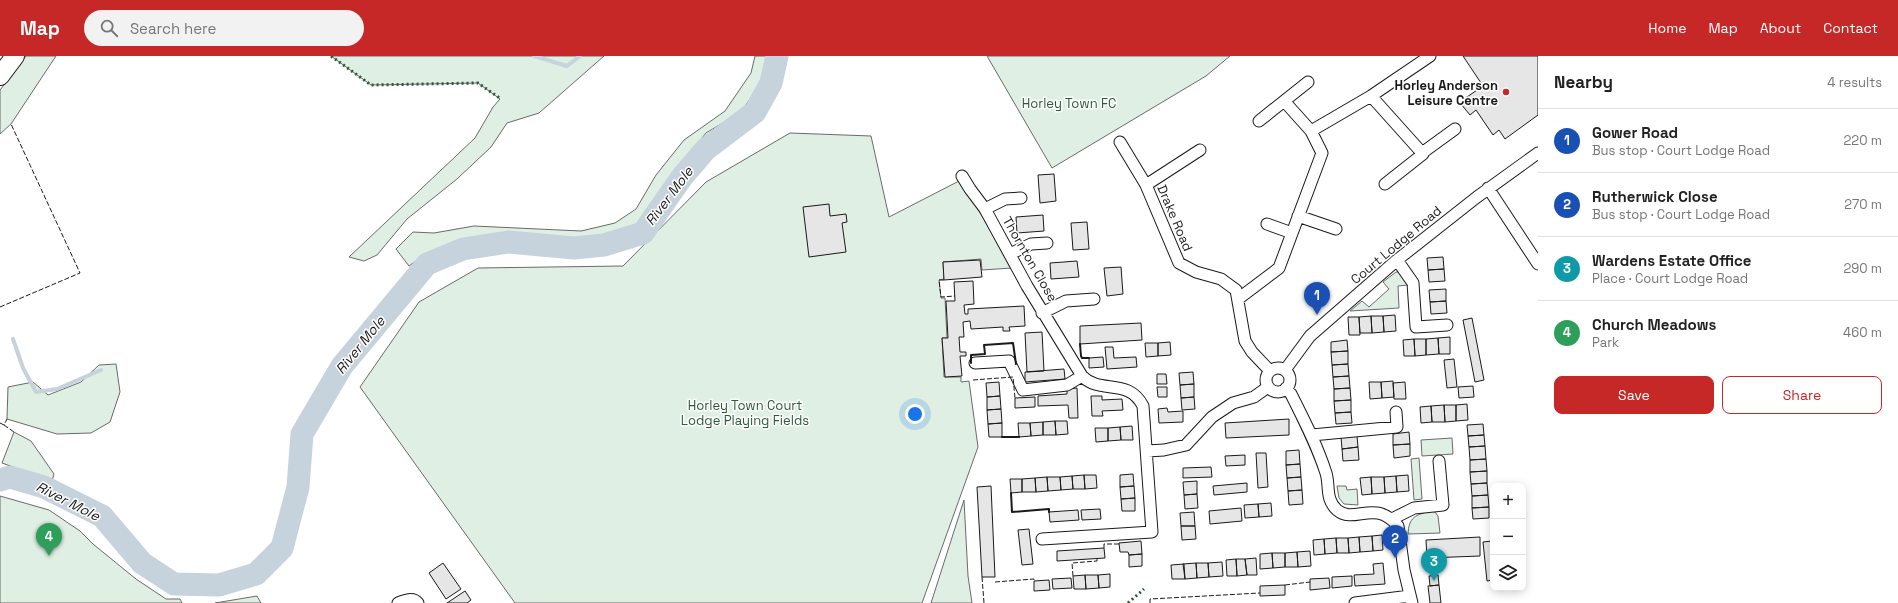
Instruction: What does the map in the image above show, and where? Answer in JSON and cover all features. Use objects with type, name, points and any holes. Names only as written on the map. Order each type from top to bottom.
[{"type":"main road","points":[[0,76],[15,56]]},
{"type":"street","points":[[1311,131],[1371,96],[1430,56]]},
{"type":"street","points":[[1259,121],[1308,82]]},
{"type":"street","points":[[1371,96],[1422,154]]},
{"type":"street","points":[[1270,371],[1252,352],[1245,341],[1238,300],[1279,268],[1322,154],[1311,131],[1284,101]]},
{"type":"street","points":[[1385,184],[1455,129]]},
{"type":"street","name":"Drake Road","points":[[1120,142],[1146,186],[1180,263],[1196,272],[1221,279],[1236,290],[1238,300]]},
{"type":"street","points":[[1146,186],[1200,150]]},
{"type":"street","name":"Court Lodge Road","points":[[1285,370],[1310,336],[1397,260],[1488,188],[1538,153]]},
{"type":"street","name":"Thornton Close","points":[[962,176],[985,209],[1042,313],[1066,301],[1094,299]]},
{"type":"street","points":[[1488,188],[1538,264]]},
{"type":"street","points":[[985,209],[1005,200],[1021,198]]},
{"type":"street","points":[[1298,216],[1336,228]]},
{"type":"street","points":[[1267,224],[1292,233]]},
{"type":"street","points":[[1010,254],[1031,244],[1047,243]]},
{"type":"street","points":[[1397,260],[1413,283],[1416,327],[1447,325]]},
{"type":"street","points":[[1042,313],[1087,382],[1127,389],[1135,394],[1143,406],[1152,532],[1042,539]]},
{"type":"street","points":[[975,363],[1010,361],[1023,390],[1067,385],[1082,376]]},
{"type":"street","points":[[1277,368],[1285,370],[1290,381],[1286,388],[1277,392],[1268,387],[1266,379],[1270,371],[1277,368]]},
{"type":"street","points":[[1147,451],[1164,450],[1186,445],[1212,417],[1233,404],[1254,397],[1268,387]]},
{"type":"street","points":[[1286,388],[1291,394],[1312,435],[1326,475],[1327,494],[1331,504],[1338,511],[1349,515],[1375,512],[1384,514],[1392,519],[1398,526],[1401,536],[1411,600],[1355,603]]},
{"type":"street","points":[[1312,435],[1397,427],[1396,412]]},
{"type":"street","points":[[1392,519],[1414,508],[1443,505],[1439,461]]},
{"type":"street","points":[[398,603],[411,599],[418,603]]},
{"type":"green space","points":[[26,56],[56,56],[11,124],[0,134],[0,90]]},
{"type":"green space","points":[[331,56],[604,56],[539,113],[507,123],[491,147],[457,179],[407,219],[377,255],[364,261],[349,257],[475,138],[493,107],[500,99],[478,83],[371,85]]},
{"type":"green space","points":[[755,56],[768,56],[763,80],[741,112],[706,133],[656,196],[633,229],[597,241],[515,236],[455,244],[427,253],[409,266],[396,249],[413,232],[434,233],[474,226],[581,231],[615,223],[636,209],[656,175],[684,140],[725,111],[751,73]]},
{"type":"green space","name":"Horley Town FC","points":[[987,56],[1230,56],[1206,76],[1052,168]]},
{"type":"green space","name":"Horley Town Court Lodge Playing Fields","points":[[790,133],[871,136],[889,217],[961,180],[1012,268],[982,270],[981,259],[943,262],[944,279],[939,280],[941,298],[945,298],[947,338],[942,338],[944,377],[961,377],[961,382],[969,381],[978,447],[922,603],[515,603],[360,387],[419,302],[478,268],[623,266],[706,182]]},
{"type":"green space","points":[[1396,272],[1399,272],[1408,285],[1398,286],[1399,308],[1350,311],[1362,301],[1369,307],[1389,289],[1383,282]]},
{"type":"green space","points":[[116,364],[120,392],[110,422],[91,433],[57,434],[7,419],[8,387],[33,382],[48,395],[81,382],[99,365]]},
{"type":"green space","points":[[14,432],[31,441],[54,474],[52,481],[2,463]]},
{"type":"green space","points":[[1452,438],[1453,454],[1422,456],[1421,440]]},
{"type":"green space","points":[[1419,458],[1422,499],[1414,500],[1411,459]]},
{"type":"green space","points":[[1337,486],[1346,486],[1347,490],[1357,489],[1358,505],[1344,504],[1339,498]]},
{"type":"green space","points":[[0,496],[49,510],[80,531],[93,544],[136,579],[166,599],[180,599],[182,603],[0,603]]},
{"type":"green space","points":[[964,500],[968,576],[972,603],[931,603]]},
{"type":"green space","points":[[1431,511],[1435,512],[1438,516],[1440,533],[1408,534],[1411,520],[1421,514]]},
{"type":"green space","points":[[257,596],[261,603],[215,603]]},
{"type":"building","name":"Horley Anderson Leisure Centre","points":[[1463,56],[1538,56],[1538,115],[1505,139],[1499,130],[1493,135],[1476,110],[1470,115],[1461,104],[1465,101],[1464,99],[1483,86]]},
{"type":"building","points":[[1054,174],[1056,201],[1040,203],[1038,175]]},
{"type":"building","points":[[829,204],[830,216],[846,214],[847,222],[842,223],[846,252],[809,257],[803,207]]},
{"type":"building","points":[[1043,215],[1044,231],[1017,233],[1016,217]]},
{"type":"building","points":[[1087,222],[1089,249],[1073,250],[1071,223]]},
{"type":"building","points":[[1443,257],[1444,269],[1428,270],[1427,258]]},
{"type":"building","points":[[980,260],[982,277],[944,280],[943,262]]},
{"type":"building","points":[[1077,261],[1079,277],[1051,279],[1050,263]]},
{"type":"building","points":[[1121,267],[1123,294],[1107,296],[1104,268]]},
{"type":"building","points":[[1444,269],[1445,281],[1429,282],[1428,270]]},
{"type":"building","points":[[973,281],[974,304],[964,305],[965,314],[968,314],[968,309],[1024,306],[1025,326],[1009,327],[1010,331],[1003,331],[1003,327],[971,329],[970,321],[963,322],[964,337],[959,337],[960,352],[966,352],[966,356],[960,356],[962,376],[945,377],[942,338],[948,338],[946,301],[955,301],[954,282]]},
{"type":"building","points":[[1446,289],[1446,301],[1430,302],[1429,290]]},
{"type":"building","points":[[1446,301],[1447,313],[1431,314],[1430,302]]},
{"type":"building","points":[[1395,315],[1396,331],[1384,332],[1383,316]]},
{"type":"building","points":[[1371,316],[1383,316],[1384,332],[1372,333]]},
{"type":"building","points":[[1371,316],[1372,333],[1360,333],[1359,317]]},
{"type":"building","points":[[1348,317],[1359,317],[1360,335],[1349,335]]},
{"type":"building","points":[[1472,318],[1484,380],[1475,382],[1463,320]]},
{"type":"building","points":[[1141,323],[1142,340],[1080,344],[1080,326]]},
{"type":"building","points":[[1042,332],[1044,371],[1027,372],[1025,333]]},
{"type":"building","points":[[1450,337],[1450,354],[1439,354],[1438,338]]},
{"type":"building","points":[[1438,338],[1439,354],[1426,355],[1426,339]]},
{"type":"building","points":[[1414,339],[1415,356],[1404,356],[1403,340]]},
{"type":"building","points":[[1414,339],[1426,339],[1426,355],[1415,356]]},
{"type":"building","points":[[1347,340],[1348,351],[1331,352],[1331,342]]},
{"type":"building","points":[[1170,342],[1171,355],[1158,356],[1158,343]]},
{"type":"building","points":[[1145,343],[1158,343],[1158,356],[1146,357]]},
{"type":"building","points":[[1105,347],[1113,347],[1114,358],[1136,357],[1137,367],[1107,369]]},
{"type":"building","points":[[1348,351],[1348,364],[1332,365],[1331,352]]},
{"type":"building","points":[[1103,357],[1104,367],[1089,368],[1089,358]]},
{"type":"building","points":[[1454,359],[1457,387],[1447,388],[1444,360]]},
{"type":"building","points":[[1348,364],[1349,376],[1333,377],[1332,365]]},
{"type":"building","points":[[1064,369],[1065,379],[1025,382],[1025,372]]},
{"type":"building","points":[[1193,372],[1194,384],[1180,385],[1179,373]]},
{"type":"building","points":[[1157,374],[1166,374],[1167,384],[1157,384]]},
{"type":"building","points":[[1349,376],[1350,388],[1334,389],[1333,377]]},
{"type":"building","points":[[1393,381],[1394,397],[1382,398],[1381,382]]},
{"type":"building","points":[[999,382],[1000,396],[987,397],[986,383]]},
{"type":"building","points":[[1369,382],[1381,382],[1382,398],[1370,399]]},
{"type":"building","points":[[1405,382],[1406,399],[1394,399],[1393,383]]},
{"type":"building","points":[[1194,384],[1194,397],[1181,398],[1180,385]]},
{"type":"building","points":[[1473,386],[1474,397],[1459,398],[1458,387]]},
{"type":"building","points":[[1157,387],[1167,387],[1167,397],[1158,397]]},
{"type":"building","points":[[1077,388],[1078,418],[1069,418],[1068,405],[1038,406],[1038,396],[1067,394],[1067,389]]},
{"type":"building","points":[[1350,388],[1351,400],[1334,401],[1334,389]]},
{"type":"building","points":[[1000,396],[1001,409],[987,410],[987,397]]},
{"type":"building","points":[[1091,396],[1102,396],[1102,400],[1122,399],[1123,410],[1102,411],[1103,416],[1092,416]]},
{"type":"building","points":[[1035,397],[1035,407],[1015,408],[1015,398]]},
{"type":"building","points":[[1194,397],[1195,409],[1182,410],[1181,398]]},
{"type":"building","points":[[1351,400],[1351,412],[1335,413],[1334,401]]},
{"type":"building","points":[[1467,404],[1468,420],[1456,421],[1456,405]]},
{"type":"building","points":[[1444,405],[1445,422],[1432,422],[1431,406]]},
{"type":"building","points":[[1444,405],[1456,405],[1456,421],[1445,422]]},
{"type":"building","points":[[1431,406],[1432,422],[1421,423],[1420,407]]},
{"type":"building","points":[[1167,408],[1168,412],[1183,411],[1183,422],[1159,423],[1158,409]]},
{"type":"building","points":[[1001,409],[1002,423],[988,424],[987,410]]},
{"type":"building","points":[[1351,412],[1352,423],[1336,424],[1335,413]]},
{"type":"building","points":[[1289,419],[1289,435],[1226,438],[1225,423]]},
{"type":"building","points":[[1055,421],[1067,421],[1068,434],[1056,435]]},
{"type":"building","points":[[1055,421],[1056,435],[1043,435],[1043,422]]},
{"type":"building","points":[[1043,422],[1043,435],[1031,436],[1030,423]]},
{"type":"building","points":[[1002,423],[1002,437],[989,437],[988,424]]},
{"type":"building","points":[[1018,423],[1030,423],[1031,436],[1019,437]]},
{"type":"building","points":[[1483,424],[1484,435],[1468,436],[1467,425]]},
{"type":"building","points":[[1132,426],[1133,440],[1121,440],[1120,427]]},
{"type":"building","points":[[1120,427],[1121,440],[1108,441],[1108,428]]},
{"type":"building","points":[[1095,428],[1108,428],[1108,441],[1096,442]]},
{"type":"building","points":[[1409,432],[1410,444],[1393,445],[1393,434]]},
{"type":"building","points":[[1484,435],[1485,446],[1469,447],[1468,436]]},
{"type":"building","points":[[1357,436],[1358,447],[1342,449],[1341,437]]},
{"type":"building","points":[[1410,444],[1410,456],[1394,458],[1393,445]]},
{"type":"building","points":[[1485,446],[1486,459],[1470,460],[1469,447]]},
{"type":"building","points":[[1358,447],[1359,460],[1343,461],[1342,449]]},
{"type":"building","points":[[1299,450],[1300,464],[1286,465],[1286,451]]},
{"type":"building","points":[[1256,453],[1266,453],[1268,487],[1258,488]]},
{"type":"building","points":[[1245,455],[1245,465],[1226,466],[1225,456]]},
{"type":"building","points":[[1486,459],[1487,471],[1470,472],[1470,460]]},
{"type":"building","points":[[1300,464],[1301,477],[1287,478],[1286,465]]},
{"type":"building","points":[[1211,467],[1212,477],[1183,478],[1183,468]]},
{"type":"building","points":[[1487,471],[1487,483],[1471,484],[1470,472]]},
{"type":"building","points":[[1133,474],[1134,486],[1120,487],[1120,475]]},
{"type":"building","points":[[1084,475],[1096,475],[1097,488],[1085,489]]},
{"type":"building","points":[[1084,475],[1085,489],[1073,489],[1072,476]]},
{"type":"building","points":[[1408,475],[1409,491],[1397,492],[1396,476]]},
{"type":"building","points":[[1072,476],[1073,489],[1061,490],[1060,477]]},
{"type":"building","points":[[1396,476],[1397,492],[1385,493],[1384,477]]},
{"type":"building","points":[[1047,477],[1060,477],[1061,490],[1048,491]]},
{"type":"building","points":[[1047,477],[1048,491],[1036,492],[1035,478]]},
{"type":"building","points":[[1301,477],[1302,490],[1288,491],[1287,478]]},
{"type":"building","points":[[1371,477],[1372,494],[1362,495],[1360,478]]},
{"type":"building","points":[[1371,477],[1384,477],[1385,493],[1372,494]]},
{"type":"building","points":[[1035,478],[1036,492],[1022,492],[1022,479]]},
{"type":"building","points":[[1010,479],[1022,479],[1022,492],[1011,493]]},
{"type":"building","points":[[1197,481],[1197,494],[1184,495],[1183,482]]},
{"type":"building","points":[[1247,483],[1247,492],[1214,495],[1213,486]]},
{"type":"building","points":[[1487,483],[1488,495],[1472,496],[1471,484]]},
{"type":"building","points":[[991,486],[995,577],[982,577],[977,487]]},
{"type":"building","points":[[1134,486],[1135,498],[1121,499],[1120,487]]},
{"type":"building","points":[[1302,490],[1303,504],[1289,505],[1288,491]]},
{"type":"building","points":[[1197,494],[1198,508],[1185,509],[1184,495]]},
{"type":"building","points":[[1488,495],[1489,507],[1472,508],[1472,496]]},
{"type":"building","points":[[1135,498],[1135,511],[1122,511],[1121,499]]},
{"type":"building","points":[[1271,503],[1272,516],[1259,517],[1258,504]]},
{"type":"building","points":[[1258,504],[1259,517],[1245,518],[1244,505]]},
{"type":"building","points":[[1489,507],[1489,518],[1473,519],[1472,508]]},
{"type":"building","points":[[1241,508],[1242,521],[1210,524],[1209,511]]},
{"type":"building","points":[[1100,509],[1101,519],[1082,520],[1081,510]]},
{"type":"building","points":[[1078,510],[1079,520],[1050,522],[1049,512]]},
{"type":"building","points":[[1194,512],[1195,526],[1181,526],[1180,513]]},
{"type":"building","points":[[1181,526],[1195,526],[1196,539],[1182,540]]},
{"type":"building","points":[[1029,529],[1033,564],[1022,565],[1018,530]]},
{"type":"building","points":[[1382,535],[1383,550],[1373,551],[1372,536]]},
{"type":"building","points":[[1372,536],[1373,551],[1360,552],[1359,537]]},
{"type":"building","points":[[1359,537],[1360,552],[1349,553],[1348,538]]},
{"type":"building","points":[[1480,537],[1480,556],[1427,558],[1426,540]]},
{"type":"building","points":[[1336,538],[1348,538],[1349,553],[1337,553]]},
{"type":"building","points":[[1336,538],[1337,553],[1325,554],[1324,539]]},
{"type":"building","points":[[1324,539],[1325,554],[1314,555],[1313,540]]},
{"type":"building","points":[[1141,541],[1142,554],[1129,555],[1128,552],[1120,552],[1119,543]]},
{"type":"building","points":[[1490,541],[1490,580],[1487,581],[1483,542]]},
{"type":"building","points":[[1104,548],[1105,558],[1057,561],[1057,551]]},
{"type":"building","points":[[1310,551],[1311,566],[1298,567],[1297,552]]},
{"type":"building","points":[[1297,552],[1298,567],[1285,567],[1285,553]]},
{"type":"building","points":[[1272,553],[1273,568],[1260,569],[1260,554]]},
{"type":"building","points":[[1272,553],[1285,553],[1285,567],[1273,568]]},
{"type":"building","points":[[1142,554],[1142,566],[1129,567],[1129,555]]},
{"type":"building","points":[[1256,558],[1257,575],[1247,575],[1245,559]]},
{"type":"building","points":[[1236,559],[1237,576],[1227,576],[1226,560]]},
{"type":"building","points":[[1236,559],[1245,559],[1247,575],[1237,576]]},
{"type":"building","points":[[1222,562],[1223,576],[1209,577],[1208,563]]},
{"type":"building","points":[[443,563],[461,589],[446,599],[429,573]]},
{"type":"building","points":[[1196,563],[1197,578],[1185,579],[1183,564]]},
{"type":"building","points":[[1196,563],[1208,563],[1209,577],[1197,578]]},
{"type":"building","points":[[1383,563],[1385,584],[1355,586],[1354,575],[1374,574],[1373,564]]},
{"type":"building","points":[[1184,564],[1185,579],[1172,579],[1171,565]]},
{"type":"building","points":[[1110,574],[1110,587],[1099,588],[1098,575]]},
{"type":"building","points":[[1085,575],[1098,575],[1099,588],[1086,589]]},
{"type":"building","points":[[1085,575],[1086,589],[1074,589],[1073,576]]},
{"type":"building","points":[[1438,575],[1439,585],[1430,586],[1429,576]]},
{"type":"building","points":[[1352,576],[1352,586],[1332,588],[1332,577]]},
{"type":"building","points":[[1071,578],[1072,588],[1053,589],[1052,579]]},
{"type":"building","points":[[1329,578],[1330,588],[1310,590],[1310,579]]},
{"type":"building","points":[[1049,580],[1050,590],[1034,591],[1034,581]]},
{"type":"building","points":[[1285,585],[1285,595],[1260,596],[1260,586]]},
{"type":"building","points":[[1439,585],[1441,603],[1430,603],[1428,586]]},
{"type":"building","points":[[465,591],[471,600],[467,603],[447,603]]},
{"type":"waterway","points":[[534,56],[567,66],[580,56]]},
{"type":"waterway","name":"River Mole","points":[[0,480],[10,477],[44,487],[102,516],[142,563],[174,584],[219,585],[256,574],[282,548],[298,487],[302,434],[342,366],[427,264],[463,249],[508,242],[574,248],[604,245],[643,233],[682,177],[706,149],[755,112],[771,83],[777,56]]},
{"type":"waterway","points":[[13,339],[23,368],[36,392],[57,389],[101,370]]},
{"type":"hedge","points":[[331,56],[371,85],[478,83],[501,99]]},
{"type":"hedge","points":[[1128,603],[1144,589]]},
{"type":"fence","points":[[0,307],[80,273],[11,124]]},
{"type":"fence","points":[[944,280],[939,280],[941,297],[955,296]]},
{"type":"fence","points":[[973,380],[1013,377],[1015,398]]},
{"type":"fence","points":[[0,423],[4,425],[7,419]]},
{"type":"fence","points":[[4,425],[14,432]]},
{"type":"fence","points":[[1104,548],[1104,544],[1119,544]]},
{"type":"fence","points":[[1073,576],[1072,563],[1097,561],[1097,559]]},
{"type":"fence","points":[[982,577],[984,603]]},
{"type":"fence","points":[[995,582],[1034,579],[1034,581]]},
{"type":"fence","points":[[1285,585],[1310,582]]},
{"type":"fence","points":[[1150,603],[1150,599],[1260,593]]},
{"type":"wall","points":[[971,363],[971,355],[985,354],[984,345],[1013,343],[1016,364]]},
{"type":"wall","points":[[1080,344],[1082,358],[1089,358]]},
{"type":"wall","points":[[1002,437],[1019,437]]},
{"type":"wall","points":[[1011,493],[1012,512],[1049,509],[1049,512]]},
{"type":"place","name":"Horley Anderson Leisure Centre","points":[[1506,92]]},
{"type":"place","name":"Gower Road","points":[[1317,315]]},
{"type":"place","name":"Church Meadows","points":[[49,556]]},
{"type":"place","name":"Rutherwick Close","points":[[1395,558]]},
{"type":"place","name":"Wardens Estate Office","points":[[1434,581]]}]
